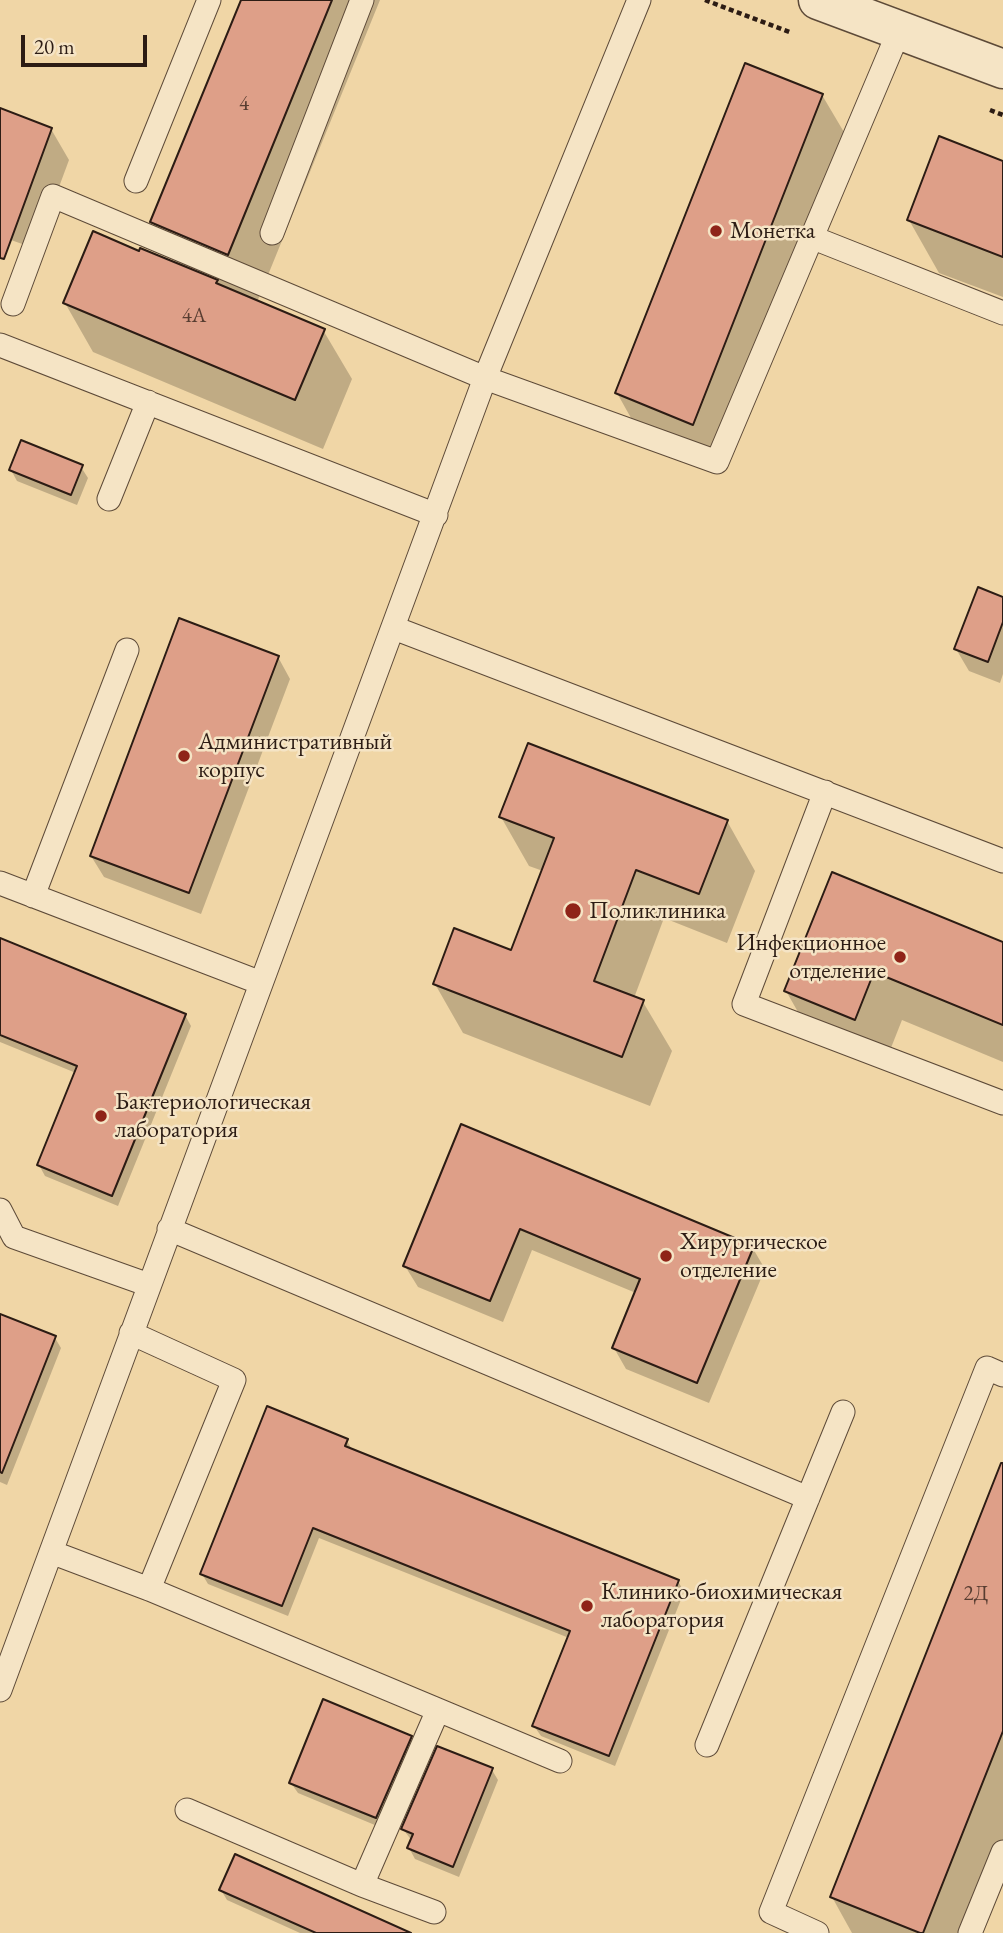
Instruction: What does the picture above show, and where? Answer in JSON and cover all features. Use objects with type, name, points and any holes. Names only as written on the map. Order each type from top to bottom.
[{"type":"street","points":[[818,0],[1003,69]]},
{"type":"lane","points":[[136,181],[209,0]]},
{"type":"lane","points":[[272,233],[362,0]]},
{"type":"lane","points":[[0,1690],[485,378],[639,0]]},
{"type":"lane","points":[[13,304],[53,196],[485,378],[718,462],[899,31]]},
{"type":"lane","points":[[811,237],[1003,313]]},
{"type":"lane","points":[[0,345],[436,515]]},
{"type":"lane","points":[[109,499],[148,402]]},
{"type":"lane","points":[[394,628],[1003,861]]},
{"type":"lane","points":[[33,896],[127,650]]},
{"type":"lane","points":[[825,792],[744,1004],[1003,1103]]},
{"type":"lane","points":[[0,883],[261,983]]},
{"type":"lane","points":[[0,1210],[14,1237],[149,1285]]},
{"type":"lane","points":[[170,1229],[808,1498]]},
{"type":"lane","points":[[131,1333],[234,1380],[149,1589]]},
{"type":"lane","points":[[817,1933],[772,1912],[987,1368],[1003,1374]]},
{"type":"lane","points":[[707,1745],[843,1412]]},
{"type":"lane","points":[[51,1552],[149,1589],[560,1761]]},
{"type":"lane","points":[[362,1885],[438,1710]]},
{"type":"lane","points":[[187,1810],[362,1885],[434,1912]]},
{"type":"lane","points":[[970,1933],[1003,1852]]},
{"type":"building","points":[[241,0],[332,0],[228,255],[150,222]]},
{"type":"building","points":[[745,63],[823,94],[693,425],[615,393]]},
{"type":"building","points":[[0,108],[52,128],[4,259],[0,258]]},
{"type":"building","points":[[939,136],[1003,161],[1003,257],[907,220]]},
{"type":"building","points":[[93,231],[218,280],[216,283],[325,329],[295,400],[63,303]]},
{"type":"building","points":[[21,440],[83,465],[71,495],[9,470]]},
{"type":"building","points":[[978,587],[1003,597],[1003,622],[988,662],[954,649]]},
{"type":"building","name":"Административный корпус","points":[[179,618],[279,656],[189,893],[90,856]]},
{"type":"building","name":"Поликлиника","points":[[528,743],[728,820],[699,894],[636,870],[594,981],[644,1000],[622,1057],[433,984],[454,928],[511,950],[554,838],[499,817]]},
{"type":"building","name":"Инфекционное отделение","points":[[832,872],[1003,942],[1003,1025],[874,972],[855,1020],[784,991]]},
{"type":"building","name":"Бактериологическая лаборатория","points":[[0,938],[186,1014],[112,1196],[37,1165],[77,1066],[0,1035]]},
{"type":"building","name":"Хирургическое отделение","points":[[461,1124],[754,1246],[697,1383],[612,1348],[640,1279],[520,1229],[490,1301],[403,1266]]},
{"type":"building","points":[[0,1314],[56,1336],[2,1473],[0,1472]]},
{"type":"building","name":"Клинико-биохимическая лаборатория","points":[[267,1406],[348,1439],[345,1446],[679,1580],[609,1756],[532,1726],[570,1631],[313,1528],[282,1606],[200,1574]]},
{"type":"building","points":[[1001,1463],[1003,1731],[923,1933],[920,1933],[830,1897]]},
{"type":"building","points":[[323,1699],[412,1736],[376,1818],[289,1783]]},
{"type":"building","points":[[437,1746],[493,1768],[453,1867],[407,1848],[413,1834],[401,1829]]},
{"type":"building","points":[[235,1854],[411,1933],[316,1933],[219,1890]]},
{"type":"place","name":"Монетка","points":[[716,231]]},
{"type":"place","name":"Административный корпус","points":[[184,756]]},
{"type":"place","name":"Поликлиника","points":[[573,911]]},
{"type":"place","name":"Инфекционное отделение","points":[[900,957]]},
{"type":"place","name":"Бактериологическая лаборатория","points":[[101,1116]]},
{"type":"place","name":"Хирургическое отделение","points":[[666,1256]]},
{"type":"place","name":"Клинико-биохимическая лаборатория","points":[[587,1606]]}]
